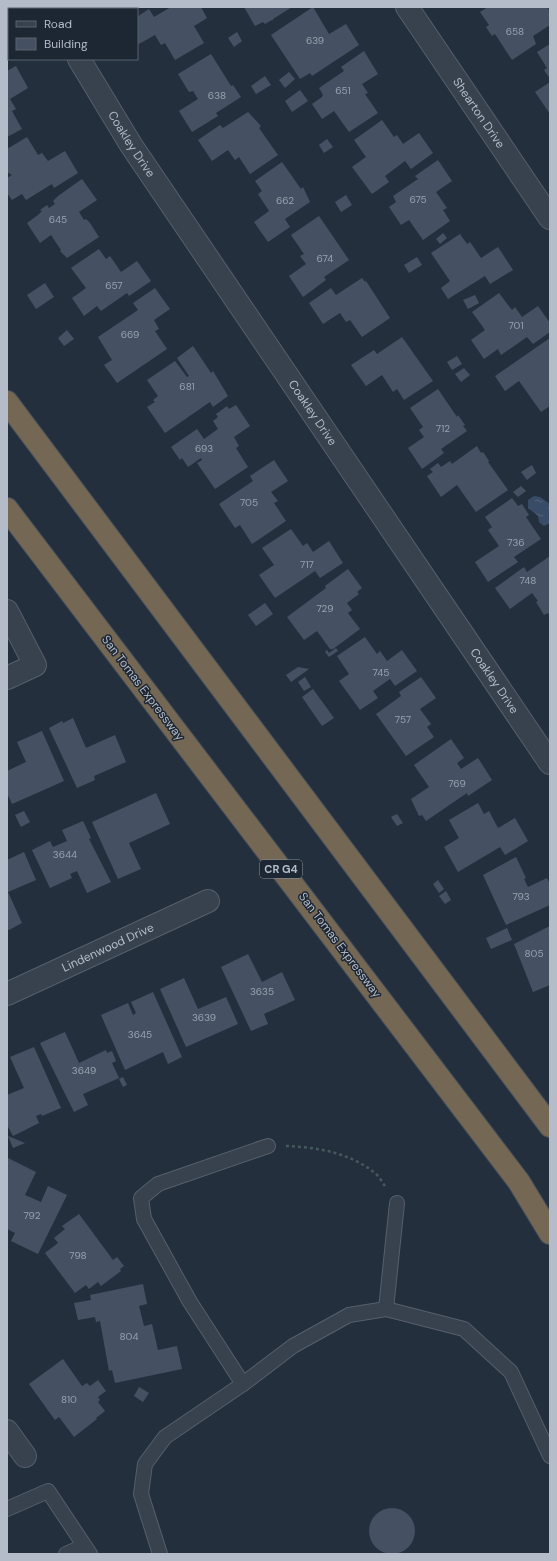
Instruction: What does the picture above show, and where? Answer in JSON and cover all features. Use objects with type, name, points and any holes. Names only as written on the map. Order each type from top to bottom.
[{"type":"highway","points":[[7,402],[550,1126]]},
{"type":"highway","name":"San Tomas Expressway","points":[[7,509],[519,1182],[550,1233]]},
{"type":"street","name":"Shearton Drive","points":[[407,7],[550,218]]},
{"type":"street","name":"Coakley Drive","points":[[80,60],[131,146],[550,764]]},
{"type":"street","points":[[7,611],[35,665],[7,678]]},
{"type":"street","name":"Lindenwood Drive","points":[[7,994],[208,901]]},
{"type":"street","points":[[7,1431],[25,1456]]},
{"type":"lane","points":[[243,1384],[186,1295],[144,1219],[141,1198],[158,1184],[268,1146]]},
{"type":"lane","points":[[386,1309],[397,1203]]},
{"type":"lane","points":[[160,1554],[141,1494],[145,1464],[165,1436],[243,1384],[293,1346],[349,1316],[386,1309],[464,1329],[511,1372],[550,1456]]},
{"type":"lane","points":[[7,1509],[48,1491],[87,1550],[66,1554]]},
{"type":"path","points":[[268,1146],[309,1147],[348,1157],[376,1173],[397,1203]]},
{"type":"water","points":[[534,496],[540,497],[550,504],[550,523],[544,526],[539,522],[538,516],[528,508],[528,500]]},
{"type":"building","points":[[117,7],[136,7],[134,8]]},
{"type":"building","points":[[171,7],[201,7],[207,18],[194,26],[204,43],[175,60],[165,43],[161,45],[155,35],[139,44],[138,16],[149,9],[154,17]]},
{"type":"building","points":[[244,7],[292,7],[272,21],[265,24],[263,22],[255,26]]},
{"type":"building","points":[[313,7],[329,34],[346,24],[359,45],[312,76],[310,73],[300,79],[271,35]]},
{"type":"building","points":[[488,7],[547,7],[550,11],[550,25],[533,36],[536,44],[512,60],[495,34],[492,36],[486,27],[489,25],[480,12]]},
{"type":"building","points":[[237,32],[242,41],[234,47],[228,38]]},
{"type":"building","points":[[550,44],[550,79],[544,70],[547,68],[537,52]]},
{"type":"building","points":[[364,51],[378,74],[362,84],[368,93],[365,94],[378,113],[349,132],[334,111],[322,119],[312,104],[323,95],[319,88],[344,71],[341,67]]},
{"type":"building","points":[[211,54],[231,86],[233,85],[241,97],[216,113],[218,116],[192,132],[179,111],[198,99],[193,91],[189,92],[178,74]]},
{"type":"building","points":[[16,66],[28,88],[10,99],[16,109],[12,111],[22,129],[7,137],[7,71]]},
{"type":"building","points":[[289,72],[295,79],[285,88],[279,80]]},
{"type":"building","points":[[265,76],[271,85],[256,94],[251,86]]},
{"type":"building","points":[[550,82],[550,114],[535,92]]},
{"type":"building","points":[[300,90],[308,101],[292,112],[285,101]]},
{"type":"building","points":[[248,112],[261,126],[259,128],[278,155],[250,174],[239,157],[235,160],[228,150],[212,161],[198,140],[220,125],[223,128]]},
{"type":"building","points":[[382,120],[394,137],[397,135],[403,144],[419,133],[433,153],[411,169],[405,161],[385,176],[389,182],[372,194],[352,167],[366,157],[354,140]]},
{"type":"building","points":[[27,137],[38,155],[42,153],[48,161],[65,151],[78,173],[54,188],[52,184],[26,200],[22,194],[12,200],[7,193],[7,178],[12,175],[7,172],[7,149]]},
{"type":"building","points":[[327,139],[333,147],[324,153],[319,145]]},
{"type":"building","points":[[438,160],[452,181],[436,192],[447,208],[443,210],[450,221],[423,240],[409,220],[401,225],[389,207],[396,202],[393,196],[418,179],[415,176]]},
{"type":"building","points":[[282,162],[301,189],[303,187],[310,202],[285,219],[290,227],[268,242],[254,222],[269,211],[258,194],[262,191],[255,181]]},
{"type":"building","points":[[82,179],[97,200],[79,212],[84,220],[86,219],[90,223],[99,237],[67,258],[60,251],[61,250],[51,235],[40,243],[27,223],[38,215],[42,211],[40,210],[47,205],[49,208],[55,204],[53,201],[58,196]]},
{"type":"building","points":[[346,195],[352,205],[341,212],[335,202]]},
{"type":"building","points":[[319,216],[349,260],[324,277],[326,280],[303,297],[289,276],[306,264],[300,256],[304,254],[291,235]]},
{"type":"building","points":[[443,233],[447,238],[440,244],[436,239]]},
{"type":"building","points":[[460,234],[467,244],[470,242],[481,258],[498,247],[513,270],[490,284],[485,276],[448,299],[441,288],[450,281],[431,253]]},
{"type":"building","points":[[99,249],[106,259],[110,256],[121,272],[137,261],[151,281],[129,296],[127,293],[101,311],[97,306],[84,316],[72,298],[86,288],[71,268]]},
{"type":"building","points":[[417,257],[422,265],[409,273],[404,265]]},
{"type":"building","points":[[362,278],[365,282],[366,281],[390,318],[362,337],[350,320],[346,322],[340,313],[323,324],[309,303],[331,288],[336,295]]},
{"type":"building","points":[[45,283],[54,297],[36,309],[27,295]]},
{"type":"building","points":[[155,288],[170,309],[154,320],[159,329],[155,331],[167,349],[117,383],[104,365],[112,360],[98,337],[138,310],[133,303]]},
{"type":"building","points":[[499,293],[512,310],[515,307],[522,317],[538,306],[550,323],[550,332],[533,344],[527,337],[501,355],[498,349],[484,359],[471,340],[485,330],[472,312]]},
{"type":"building","points":[[475,295],[479,303],[468,309],[463,300]]},
{"type":"building","points":[[67,330],[74,339],[64,346],[58,338]]},
{"type":"building","points":[[402,337],[433,381],[404,400],[397,389],[393,392],[382,375],[366,386],[351,365],[374,350],[377,354]]},
{"type":"building","points":[[550,338],[550,406],[541,412],[519,381],[505,391],[495,376]]},
{"type":"building","points":[[193,346],[211,373],[213,371],[228,396],[213,407],[210,402],[165,433],[147,407],[155,402],[153,400],[158,396],[147,380],[175,361],[187,377],[189,376],[177,358]]},
{"type":"building","points":[[457,356],[462,364],[452,370],[447,362]]},
{"type":"building","points":[[464,368],[470,375],[461,382],[455,374]]},
{"type":"building","points":[[438,389],[457,417],[458,415],[465,425],[463,426],[467,431],[441,449],[444,453],[422,469],[408,448],[424,437],[419,430],[423,427],[410,408]]},
{"type":"building","points":[[236,405],[250,426],[234,437],[239,446],[236,448],[248,467],[215,489],[197,463],[202,460],[201,458],[188,467],[182,458],[180,460],[171,447],[197,429],[204,439],[218,429],[213,421],[218,417],[216,414],[227,406],[229,409]]},
{"type":"building","points":[[477,446],[481,453],[483,452],[489,461],[488,462],[508,490],[476,512],[457,485],[441,497],[427,476],[433,472],[430,469],[438,463],[441,467],[450,461],[452,464]]},
{"type":"building","points":[[274,460],[288,481],[271,492],[278,501],[274,503],[286,521],[252,544],[240,525],[235,528],[219,504],[253,481],[250,476]]},
{"type":"building","points":[[532,465],[536,473],[527,480],[521,472]]},
{"type":"building","points":[[521,486],[526,491],[518,497],[513,492]]},
{"type":"building","points":[[512,498],[518,506],[522,504],[529,515],[526,517],[541,539],[514,557],[518,562],[488,582],[475,562],[499,546],[488,530],[492,527],[485,517]]},
{"type":"building","points":[[291,529],[303,546],[307,543],[313,552],[329,541],[343,563],[320,578],[315,571],[275,598],[259,575],[274,565],[262,548]]},
{"type":"building","points":[[550,556],[550,616],[548,613],[544,615],[536,602],[538,601],[532,593],[510,609],[495,588],[524,567],[527,572]]},
{"type":"building","points":[[348,569],[362,588],[357,592],[359,594],[347,603],[352,610],[348,613],[360,629],[333,649],[330,649],[317,631],[304,640],[287,617],[326,588],[325,586]]},
{"type":"building","points":[[265,603],[273,614],[256,626],[248,615]]},
{"type":"building","points":[[365,637],[377,654],[380,651],[387,661],[402,650],[417,671],[395,686],[390,679],[373,691],[378,698],[360,710],[339,681],[349,674],[337,656]]},
{"type":"building","points":[[336,648],[338,651],[329,657],[325,652],[327,650],[329,653]]},
{"type":"building","points":[[298,667],[309,669],[291,682],[286,675]]},
{"type":"building","points":[[305,677],[311,687],[304,691],[298,682]]},
{"type":"building","points":[[421,677],[436,698],[420,709],[431,724],[427,727],[434,737],[406,756],[376,714],[401,696],[399,692]]},
{"type":"building","points":[[313,689],[334,718],[322,726],[302,697]]},
{"type":"building","points":[[73,718],[86,748],[115,735],[126,762],[94,776],[95,780],[77,788],[49,728],[62,721],[63,723]]},
{"type":"building","points":[[42,731],[64,781],[12,804],[7,793],[7,771],[26,762],[17,742]]},
{"type":"building","points":[[451,739],[464,758],[457,763],[461,769],[478,758],[492,780],[468,796],[467,793],[426,821],[422,815],[419,816],[411,799],[429,787],[414,765]]},
{"type":"building","points":[[156,793],[170,824],[129,843],[141,869],[118,879],[92,822]]},
{"type":"building","points":[[478,803],[484,814],[489,811],[498,828],[515,818],[528,841],[505,855],[500,847],[458,872],[444,847],[459,838],[449,820]]},
{"type":"building","points":[[24,811],[30,822],[21,827],[15,815]]},
{"type":"building","points":[[397,814],[403,823],[397,826],[391,817]]},
{"type":"building","points":[[83,821],[91,838],[89,839],[111,882],[87,893],[77,871],[70,874],[72,878],[50,888],[32,850],[50,841],[53,847],[67,841],[62,830]]},
{"type":"building","points":[[24,852],[36,880],[8,892],[22,923],[9,930],[7,929],[7,860]]},
{"type":"building","points":[[516,857],[526,878],[524,879],[528,887],[547,878],[550,884],[550,905],[506,925],[483,875]]},
{"type":"building","points":[[438,880],[444,889],[439,893],[433,884]]},
{"type":"building","points":[[446,891],[451,900],[445,904],[439,896]]},
{"type":"building","points":[[550,926],[550,985],[533,992],[514,944]]},
{"type":"building","points":[[507,928],[512,940],[491,949],[486,938]]},
{"type":"building","points":[[248,954],[262,982],[282,972],[295,1000],[264,1014],[268,1024],[251,1031],[221,967]]},
{"type":"building","points":[[184,978],[198,1009],[226,997],[238,1024],[186,1047],[160,989]]},
{"type":"building","points":[[153,992],[182,1057],[168,1064],[163,1052],[125,1070],[101,1015],[128,1003],[133,1015],[136,1013],[131,1002]]},
{"type":"building","points":[[65,1032],[79,1063],[106,1050],[107,1053],[112,1051],[116,1061],[112,1063],[119,1078],[83,1094],[88,1105],[74,1112],[40,1043]]},
{"type":"building","points":[[34,1047],[61,1108],[42,1116],[41,1114],[36,1116],[39,1123],[13,1136],[7,1125],[7,1095],[24,1088],[10,1057]]},
{"type":"building","points":[[123,1077],[127,1085],[123,1087],[119,1079]]},
{"type":"building","points":[[8,1136],[25,1143],[13,1148]]},
{"type":"building","points":[[8,1158],[36,1172],[25,1195],[41,1202],[48,1186],[67,1195],[38,1254],[11,1241],[15,1233],[7,1229]]},
{"type":"building","points":[[79,1214],[113,1260],[117,1257],[124,1266],[120,1269],[121,1271],[101,1286],[98,1282],[89,1289],[86,1285],[75,1293],[45,1253],[58,1243],[54,1238],[65,1229],[62,1226]]},
{"type":"building","points":[[143,1284],[147,1304],[139,1306],[144,1326],[152,1324],[158,1350],[177,1346],[182,1369],[115,1383],[112,1370],[109,1371],[100,1321],[96,1322],[95,1317],[78,1320],[74,1303],[91,1300],[90,1295]]},
{"type":"building","points":[[63,1359],[82,1386],[87,1383],[90,1386],[98,1380],[106,1391],[98,1397],[100,1400],[98,1402],[105,1411],[74,1437],[59,1417],[55,1420],[29,1384]]},
{"type":"building","points":[[139,1387],[149,1393],[143,1402],[134,1396]]},
{"type":"building","points":[[392,1508],[405,1512],[411,1518],[415,1531],[411,1544],[405,1550],[392,1554],[379,1550],[373,1544],[369,1531],[373,1518],[379,1512]]}]
